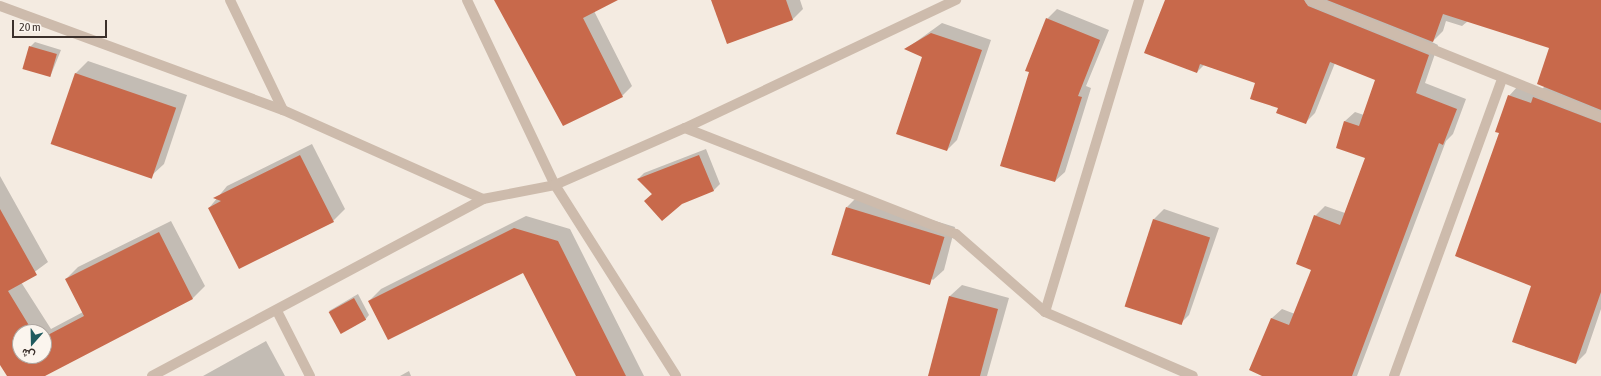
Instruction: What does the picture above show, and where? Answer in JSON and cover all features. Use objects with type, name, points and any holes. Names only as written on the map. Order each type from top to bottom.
[{"type":"street","points":[[230,0],[283,110]]},
{"type":"street","points":[[468,0],[555,185],[676,376]]},
{"type":"street","points":[[152,376],[277,311],[483,199],[555,185],[685,128],[945,2],[956,0]]},
{"type":"street","points":[[1045,312],[1139,0]]},
{"type":"street","points":[[1310,0],[1502,79],[1601,117]]},
{"type":"street","points":[[0,6],[283,110],[483,199]]},
{"type":"street","points":[[1394,376],[1502,79]]},
{"type":"street","points":[[685,128],[956,234],[1045,312],[1193,376]]},
{"type":"street","points":[[277,311],[310,376]]},
{"type":"building","points":[[494,0],[618,0],[583,18],[623,97],[563,126]]},
{"type":"building","points":[[711,0],[786,0],[793,20],[727,44]]},
{"type":"building","points":[[1165,0],[1304,0],[1308,6],[1429,55],[1416,93],[1457,109],[1443,145],[1439,143],[1352,376],[1262,376],[1249,370],[1271,318],[1289,325],[1311,270],[1296,264],[1314,215],[1340,225],[1365,158],[1336,148],[1344,121],[1359,126],[1375,80],[1330,62],[1306,124],[1276,113],[1278,108],[1250,99],[1255,83],[1200,64],[1197,73],[1144,53]]},
{"type":"building","points":[[1327,0],[1601,0],[1601,110],[1537,84],[1549,48],[1443,14],[1433,42]]},
{"type":"building","points":[[1046,18],[1100,40],[1078,96],[1082,97],[1055,182],[1000,166],[1029,72],[1025,71]]},
{"type":"building","points":[[931,33],[982,50],[947,151],[896,134],[922,57],[904,49]]},
{"type":"building","points":[[29,46],[57,54],[50,77],[22,69]]},
{"type":"building","points":[[75,73],[176,108],[152,179],[51,144]]},
{"type":"building","points":[[1508,95],[1531,103],[1533,97],[1601,123],[1601,292],[1576,364],[1512,342],[1531,286],[1455,256],[1499,133],[1495,132]]},
{"type":"building","points":[[300,155],[334,222],[239,269],[208,208],[221,201],[213,198]]},
{"type":"building","points":[[699,155],[714,191],[682,204],[662,221],[644,201],[652,194],[637,179]]},
{"type":"building","points":[[846,207],[944,237],[930,285],[831,255]]},
{"type":"building","points":[[0,209],[37,275],[8,291],[28,324],[12,324],[12,364],[52,364],[52,333],[84,316],[65,279],[159,232],[193,299],[45,376],[7,376],[0,365]]},
{"type":"building","points":[[1153,219],[1210,238],[1182,325],[1125,306]]},
{"type":"building","points":[[514,228],[558,241],[626,376],[576,376],[523,273],[388,340],[368,301]]},
{"type":"building","points":[[949,296],[998,309],[980,376],[928,376]]},
{"type":"building","points":[[354,298],[366,320],[341,334],[329,312]]}]
